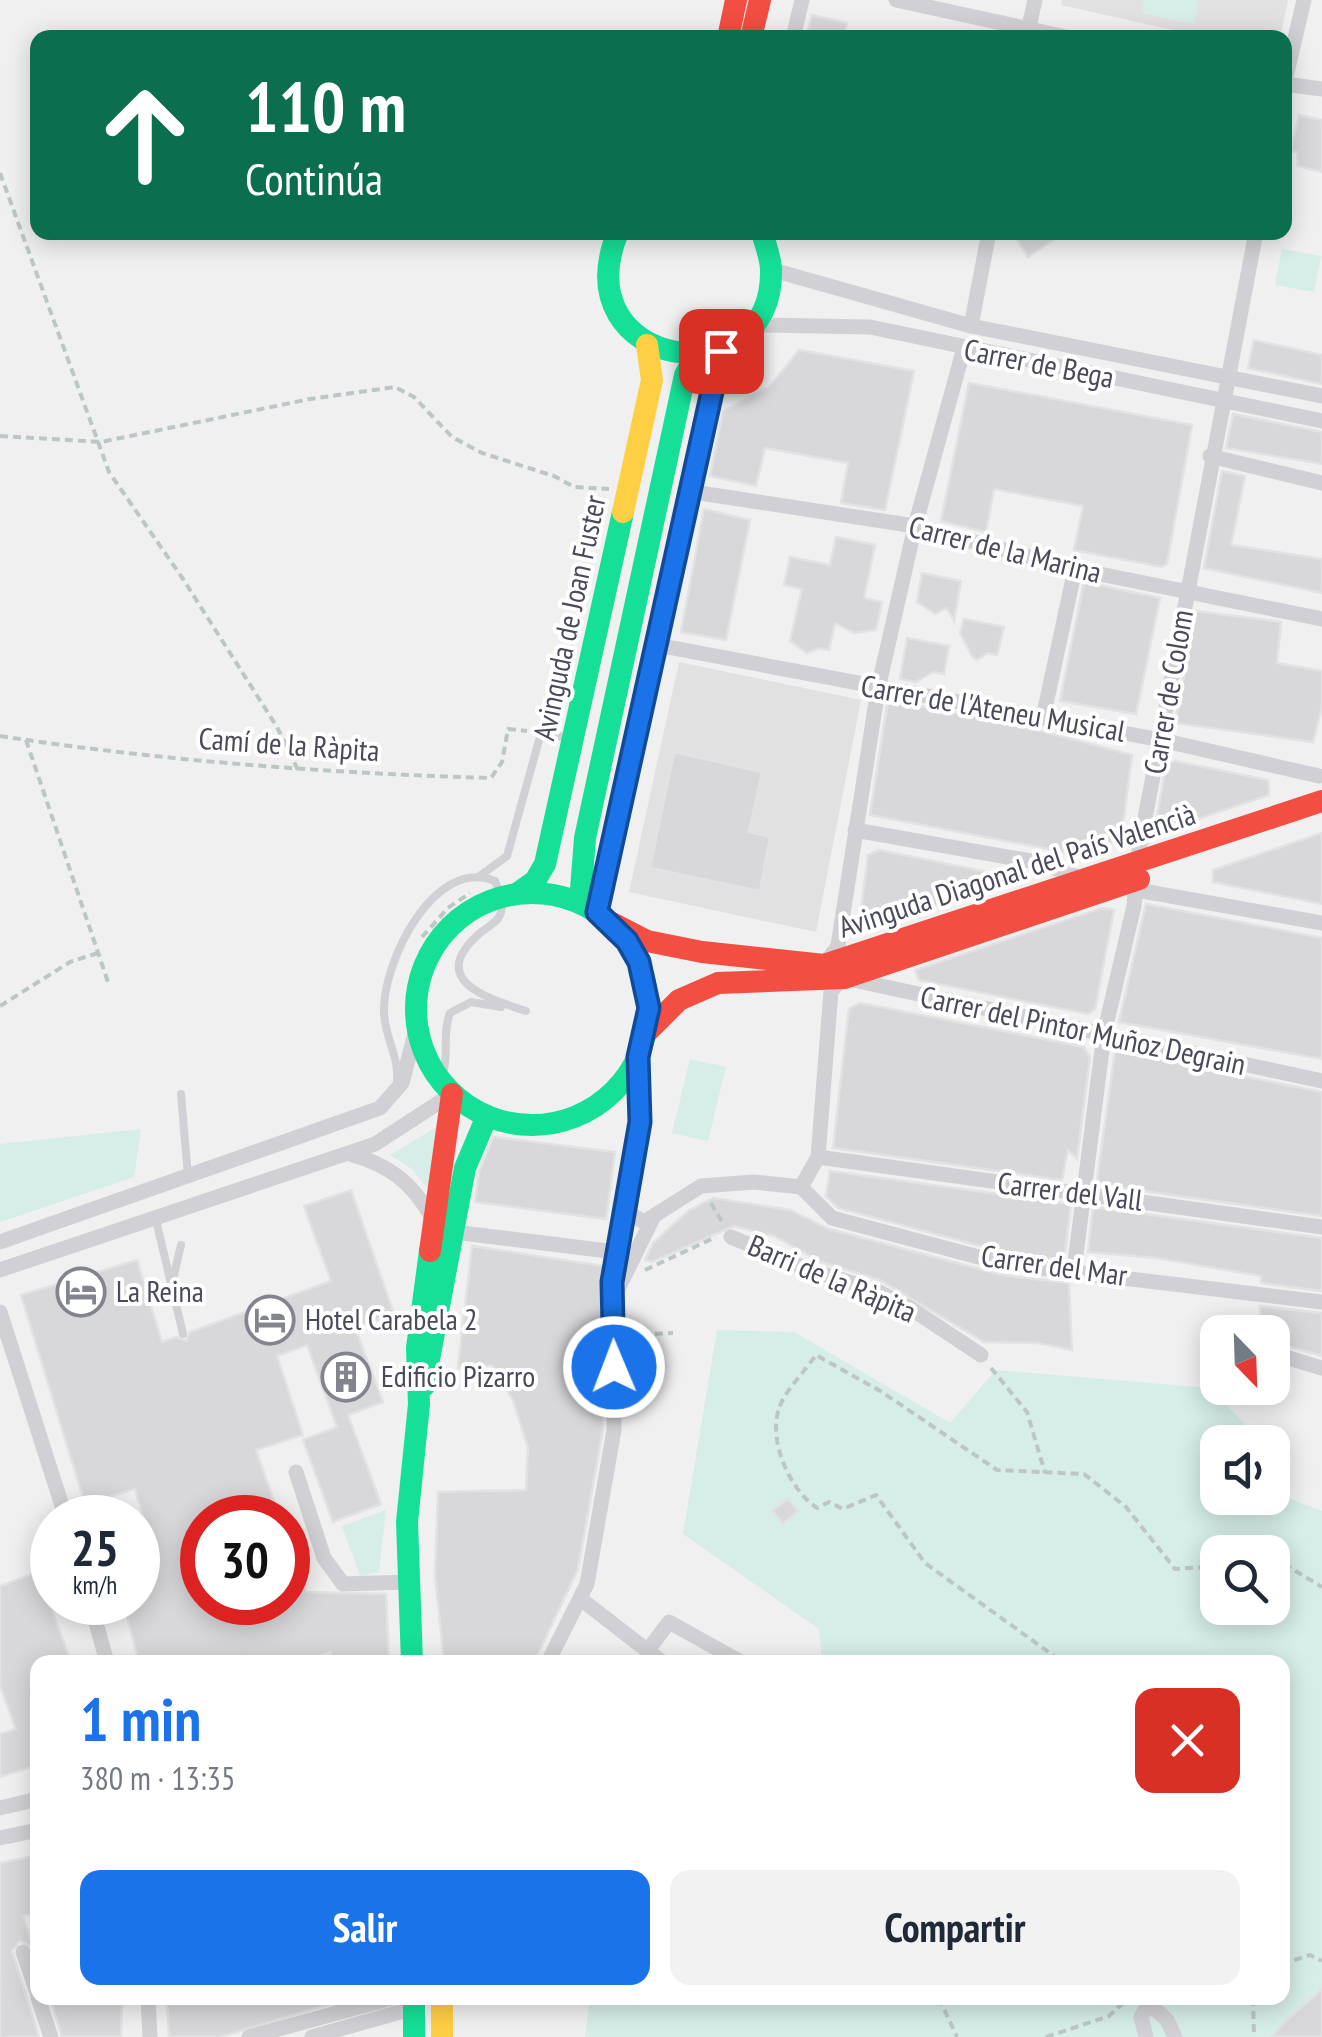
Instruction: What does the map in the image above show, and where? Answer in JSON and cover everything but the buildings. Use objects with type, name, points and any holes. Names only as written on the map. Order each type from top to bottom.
[{"type":"street","points":[[736,0],[736,30]]},
{"type":"street","points":[[741,30],[760,0]]},
{"type":"street","points":[[795,30],[802,0]]},
{"type":"street","points":[[896,0],[1016,30]]},
{"type":"street","points":[[1029,30],[1035,0]]},
{"type":"street","points":[[1292,52],[1304,0]]},
{"type":"street","points":[[1292,84],[1322,90]]},
{"type":"street","points":[[614,240],[606,278],[612,304],[626,328],[662,352],[695,357],[721,351],[755,325],[766,308],[773,270],[764,240]]},
{"type":"street","points":[[971,326],[987,240]]},
{"type":"street","name":"Carrer de Colom","points":[[1074,1270],[1080,1195],[1104,1034],[1137,877],[1210,456],[1254,240]]},
{"type":"street","name":"Carrer de Bega","points":[[773,270],[971,326],[1322,396]]},
{"type":"street","name":"Carrer de Bega","points":[[755,325],[870,327],[1322,421]]},
{"type":"street","name":"Avinguda de Joan Fuster","points":[[510,895],[535,880],[544,864],[652,380],[647,345]]},
{"type":"street","points":[[824,966],[838,946],[878,689],[915,526],[964,348]]},
{"type":"street","name":"Avinguda de Joan Fuster","points":[[596,912],[584,838],[686,375],[695,357]]},
{"type":"street","points":[[1210,456],[1322,483]]},
{"type":"street","name":"Carrer de la Marina","points":[[687,491],[915,526],[1076,569],[1322,619]]},
{"type":"street","points":[[1043,718],[1076,569]]},
{"type":"street","name":"Carrer de l'Ateneu Musical","points":[[657,645],[1161,740],[1321,778]]},
{"type":"street","name":"Avinguda Diagonal del País Valencià","points":[[510,895],[550,894],[596,912],[646,941],[702,952],[824,966],[1085,880],[1137,877],[1322,801]]},
{"type":"street","name":"Avinguda Diagonal del País Valencià","points":[[646,1032],[698,988],[718,983],[844,978],[1322,816]]},
{"type":"street","points":[[854,830],[1042,862],[1085,880]]},
{"type":"street","points":[[1137,877],[1322,923]]},
{"type":"street","points":[[0,1242],[380,1108],[396,1092],[408,1067],[417,1026],[416,993],[426,960],[444,932],[470,910],[510,895]]},
{"type":"street","points":[[417,1026],[429,1064],[446,1088],[486,1116],[521,1125],[557,1122],[591,1110],[618,1087],[638,1057],[646,1032],[647,984],[627,941],[596,912]]},
{"type":"street","points":[[623,1210],[644,1222],[701,1186],[754,1182],[801,1188],[818,1156],[831,991],[844,978]]},
{"type":"street","name":"Carrer del Pintor Muñoz Degrain","points":[[844,978],[1322,1081]]},
{"type":"street","points":[[552,1655],[582,1600],[614,1430],[616,1252],[640,1122],[638,1057]]},
{"type":"street","points":[[0,1270],[375,1144],[446,1088]]},
{"type":"street","points":[[412,1655],[407,1522],[419,1404],[417,1348],[446,1088]]},
{"type":"street","points":[[419,1404],[435,1350],[468,1150],[486,1116]]},
{"type":"street","points":[[346,1152],[396,1172],[418,1193],[432,1218]]},
{"type":"street","name":"Carrer del Vall","points":[[818,1156],[1322,1226]]},
{"type":"street","name":"Carrer del Mar","points":[[801,1188],[832,1218],[1006,1264],[1322,1302]]},
{"type":"street","points":[[613,1299],[654,1218]]},
{"type":"street","points":[[454,1232],[616,1252]]},
{"type":"street","name":"Barri de la Ràpita","points":[[731,1237],[874,1290],[910,1308],[981,1355]]},
{"type":"street","points":[[0,1312],[59,1495]]},
{"type":"street","points":[[1290,1358],[1322,1368]]},
{"type":"street","points":[[296,1472],[324,1558],[343,1584],[409,1582]]},
{"type":"street","points":[[582,1600],[654,1655]]},
{"type":"street","points":[[648,1650],[669,1622],[728,1655]]},
{"type":"street","points":[[97,1625],[105,1655]]},
{"type":"street","points":[[0,1808],[30,1802]]},
{"type":"street","points":[[0,1838],[30,1832]]},
{"type":"street","points":[[23,1952],[30,1973]]},
{"type":"street","points":[[41,2005],[51,2037]]},
{"type":"street","points":[[148,2005],[150,2037]]},
{"type":"street","points":[[250,2037],[367,2005]]},
{"type":"street","points":[[312,2037],[408,2005]]},
{"type":"street","points":[[414,2005],[414,2037]]},
{"type":"street","points":[[442,2005],[442,2037]]},
{"type":"street","points":[[1146,2037],[1141,2017],[1144,2010],[1154,2008],[1167,2020],[1175,2037]]},
{"type":"lane","points":[[596,912],[721,351]]},
{"type":"lane","points":[[396,1092],[398,1071],[384,1011],[391,963],[406,929],[438,895],[462,880],[481,876],[508,856],[541,733],[575,738]]},
{"type":"lane","points":[[446,1088],[448,1050],[444,1028],[450,1013],[471,1002],[526,1010],[476,994],[459,972],[463,953],[502,913],[510,895],[495,881],[481,876]]},
{"type":"lane","points":[[182,1094],[188,1176]]},
{"type":"lane","points":[[155,1216],[184,1334]]},
{"type":"lane","points":[[172,1284],[180,1245]]},
{"type":"path","points":[[0,173],[72,364],[94,441],[128,505],[183,578],[277,728],[298,770]]},
{"type":"path","points":[[0,436],[94,441],[395,387],[414,398],[452,437],[482,453],[554,476],[574,487],[628,490]]},
{"type":"path","name":"Camí de la Ràpita","points":[[0,736],[110,753],[298,770],[491,778],[502,762],[508,729],[541,733]]},
{"type":"path","points":[[26,740],[110,985]]},
{"type":"path","points":[[0,1006],[70,962],[98,952]]},
{"type":"path","name":"Barri de la Ràpita","points":[[701,1186],[731,1237]]},
{"type":"path","points":[[629,1266],[650,1271],[714,1237],[731,1237]]},
{"type":"path","points":[[615,1336],[673,1333]]},
{"type":"path","points":[[1053,1655],[925,1563],[876,1495],[844,1508],[829,1502],[817,1508],[801,1497],[780,1452],[778,1409],[816,1355],[882,1392],[996,1470],[1084,1474],[1126,1506],[1174,1569],[1200,1567]]},
{"type":"path","points":[[981,1355],[1027,1412],[1045,1472]]},
{"type":"path","points":[[1290,1571],[1322,1588]]},
{"type":"path","points":[[1290,1961],[1310,1955],[1322,1961]]},
{"type":"path","points":[[942,2005],[957,2037]]},
{"type":"path","points":[[1046,2037],[1109,2016],[1121,2005]]},
{"type":"path","points":[[1254,2005],[1254,2037]]},
{"type":"shaded area","points":[[1062,0],[1288,0],[1282,30],[1173,30],[1061,5]]},
{"type":"shaded area","points":[[679,662],[861,700],[816,932],[629,892]]},
{"type":"green space","points":[[1144,0],[1199,0],[1194,25],[1141,13]]},
{"type":"green space","points":[[1282,249],[1321,256],[1314,292],[1275,285]]},
{"type":"green space","points":[[690,1059],[726,1067],[708,1141],[672,1133]]},
{"type":"green space","points":[[435,1128],[440,1131],[429,1190],[412,1169],[390,1155]]},
{"type":"green space","points":[[141,1129],[134,1177],[0,1222],[0,1144]]},
{"type":"green space","points":[[717,1330],[794,1332],[950,1423],[996,1370],[1200,1387],[1200,1405],[1226,1405],[1246,1425],[1200,1425],[1200,1515],[1290,1515],[1290,1499],[1322,1511],[1322,2037],[585,2037],[589,2005],[1290,2005],[1290,1655],[821,1655],[819,1629],[683,1534]]},
{"type":"green space","points":[[386,1510],[379,1572],[360,1576],[342,1526]]},
{"type":"traffic: fast","points":[[616,240],[608,279],[618,314],[642,339],[674,352],[709,351],[740,338],[763,311],[771,270],[764,240]]},
{"type":"traffic: fast","points":[[580,902],[585,838],[685,375],[695,357]]},
{"type":"traffic: fast","points":[[518,893],[535,881],[545,864],[623,512]]},
{"type":"traffic: fast","points":[[532,893],[576,902],[614,927],[639,965],[648,1009],[639,1053],[614,1091],[576,1116],[532,1125],[488,1116],[450,1091],[425,1053],[416,1009],[425,965],[450,927],[488,902],[532,893]]},
{"type":"traffic: fast","points":[[424,1386],[465,1168],[487,1116]]},
{"type":"traffic: fast","points":[[412,1655],[407,1522],[419,1404],[417,1348],[430,1251]]},
{"type":"traffic: fast","points":[[414,2005],[414,2037]]},
{"type":"traffic: slow","points":[[623,512],[652,380],[647,345]]},
{"type":"traffic: slow","points":[[442,2005],[442,2037]]},
{"type":"traffic: jam","points":[[730,30],[736,0]]},
{"type":"traffic: jam","points":[[753,30],[760,0]]},
{"type":"traffic: jam","points":[[612,923],[647,941],[702,952],[824,965],[1322,801]]},
{"type":"traffic: jam","points":[[647,1032],[679,1000],[718,983],[844,978],[1139,879]]},
{"type":"traffic: jam","points":[[430,1251],[452,1094]]},
{"type":"place","name":"La Reina","points":[[81,1292]]},
{"type":"place","name":"Hotel Carabela 2","points":[[270,1320]]},
{"type":"place","name":"Edificio Pizarro","points":[[346,1377]]},
{"type":"route","points":[[614,1367],[612,1282],[640,1122],[638,1057],[649,1008],[647,984],[639,962],[612,923],[597,912],[721,351]]}]
